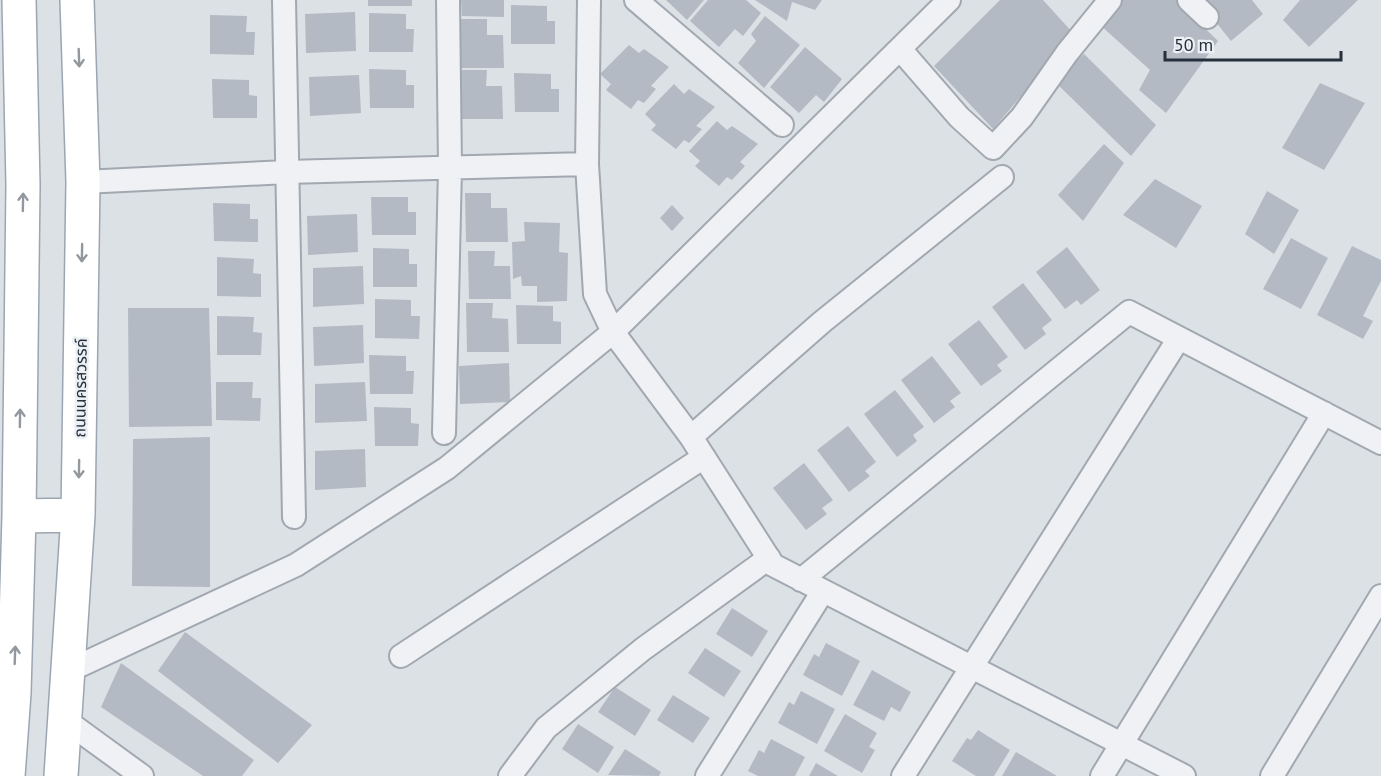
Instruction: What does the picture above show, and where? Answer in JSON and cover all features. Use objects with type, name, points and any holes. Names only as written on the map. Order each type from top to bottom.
[{"type":"main road","points":[[8,776],[7,694],[19,516],[23,185],[19,0]]},
{"type":"main road","name":"ถนนนครสวรรค์","points":[[61,776],[78,514],[83,182],[77,0]]},
{"type":"main road","points":[[19,516],[78,514]]},
{"type":"street","points":[[284,0],[294,517]]},
{"type":"street","points":[[444,433],[450,168],[448,0]]},
{"type":"street","points":[[589,0],[587,164],[595,294],[613,332],[691,437],[773,565],[1184,776]]},
{"type":"street","points":[[636,0],[782,125]]},
{"type":"street","points":[[68,671],[296,565],[447,468],[613,332],[949,0]]},
{"type":"street","points":[[900,49],[959,117],[993,148],[1022,117],[1067,53],[1110,0]]},
{"type":"street","points":[[1189,0],[1207,17]]},
{"type":"street","points":[[83,182],[287,172],[587,164]]},
{"type":"street","points":[[691,437],[822,322],[1002,177]]},
{"type":"street","points":[[801,580],[1129,312],[1381,443]]},
{"type":"street","points":[[903,776],[1179,338]]},
{"type":"street","points":[[1102,776],[1324,414]]},
{"type":"street","points":[[401,656],[704,457]]},
{"type":"street","points":[[510,776],[546,728],[643,649],[769,558]]},
{"type":"street","points":[[707,776],[823,591]]},
{"type":"street","points":[[1272,776],[1381,596]]},
{"type":"street","points":[[65,720],[142,776]]},
{"type":"building","points":[[368,0],[412,0],[412,6],[368,6]]},
{"type":"building","points":[[461,0],[504,0],[504,17],[462,16]]},
{"type":"building","points":[[666,0],[704,0],[687,20]]},
{"type":"building","points":[[708,0],[746,0],[761,13],[743,36],[735,29],[719,47],[690,21]]},
{"type":"building","points":[[755,0],[822,0],[815,10],[792,2],[787,21]]},
{"type":"building","points":[[1000,0],[1043,0],[1074,34],[993,129],[934,66]]},
{"type":"building","points":[[1119,0],[1176,0],[1218,41],[1166,113],[1139,90],[1150,70],[1099,24]]},
{"type":"building","points":[[1198,0],[1252,0],[1263,14],[1231,41]]},
{"type":"building","points":[[1300,0],[1358,0],[1309,47],[1283,20]]},
{"type":"building","points":[[511,5],[547,6],[547,21],[555,21],[555,44],[511,44]]},
{"type":"building","points":[[355,12],[356,51],[306,53],[305,14]]},
{"type":"building","points":[[369,13],[406,14],[406,29],[414,29],[413,52],[369,52]]},
{"type":"building","points":[[210,15],[247,16],[246,32],[255,32],[254,55],[210,54]]},
{"type":"building","points":[[765,16],[800,45],[764,88],[738,63],[756,41],[751,34]]},
{"type":"building","points":[[460,19],[487,19],[487,35],[503,35],[504,68],[461,68]]},
{"type":"building","points":[[629,45],[639,53],[644,49],[669,67],[651,86],[656,89],[644,103],[638,100],[631,109],[606,90],[611,84],[600,74]]},
{"type":"building","points":[[805,47],[842,79],[824,102],[816,95],[799,113],[770,87]]},
{"type":"building","points":[[1084,54],[1156,125],[1131,156],[1054,81]]},
{"type":"building","points":[[369,69],[406,70],[406,85],[414,85],[414,108],[370,108]]},
{"type":"building","points":[[460,70],[487,70],[486,86],[502,86],[503,119],[461,119]]},
{"type":"building","points":[[514,73],[551,74],[551,89],[559,89],[559,112],[515,112]]},
{"type":"building","points":[[359,75],[361,113],[310,116],[309,77]]},
{"type":"building","points":[[212,79],[249,80],[249,95],[257,96],[257,118],[213,118]]},
{"type":"building","points":[[1320,83],[1365,103],[1324,170],[1282,148]]},
{"type":"building","points":[[674,84],[684,94],[689,89],[715,107],[696,126],[702,129],[689,143],[684,140],[676,149],[651,130],[656,125],[645,114]]},
{"type":"building","points":[[717,121],[727,130],[732,126],[758,144],[740,162],[745,166],[732,180],[727,177],[719,186],[695,166],[700,161],[689,151]]},
{"type":"building","points":[[1104,144],[1124,163],[1083,221],[1058,195]]},
{"type":"building","points":[[1155,179],[1202,206],[1176,248],[1123,215]]},
{"type":"building","points":[[1267,191],[1299,210],[1274,254],[1245,234]]},
{"type":"building","points":[[465,193],[491,193],[491,208],[507,208],[508,242],[466,242]]},
{"type":"building","points":[[371,197],[408,197],[408,212],[416,212],[416,235],[372,235]]},
{"type":"building","points":[[213,203],[250,204],[250,219],[258,219],[258,242],[214,241]]},
{"type":"building","points":[[672,205],[684,218],[672,231],[660,218]]},
{"type":"building","points":[[357,214],[358,252],[308,255],[307,216]]},
{"type":"building","points":[[524,222],[560,223],[559,252],[568,253],[567,301],[537,302],[537,286],[522,286],[521,276],[513,279],[512,242],[525,241]]},
{"type":"building","points":[[1291,238],[1328,258],[1301,309],[1263,289]]},
{"type":"building","points":[[1352,246],[1381,260],[1381,281],[1363,316],[1373,321],[1363,339],[1317,315]]},
{"type":"building","points":[[1067,247],[1100,290],[1081,305],[1077,300],[1065,309],[1036,272]]},
{"type":"building","points":[[373,248],[409,249],[409,264],[417,264],[417,287],[373,287]]},
{"type":"building","points":[[468,251],[495,251],[494,266],[510,266],[511,299],[469,299]]},
{"type":"building","points":[[217,257],[254,259],[253,273],[261,274],[261,297],[217,296]]},
{"type":"building","points":[[363,266],[364,304],[313,307],[313,268]]},
{"type":"building","points":[[1023,283],[1052,320],[1042,328],[1046,334],[1025,350],[992,307]]},
{"type":"building","points":[[375,299],[411,300],[411,316],[420,316],[419,339],[375,338]]},
{"type":"building","points":[[466,303],[493,303],[492,318],[508,319],[509,352],[467,352]]},
{"type":"building","points":[[516,305],[553,306],[553,321],[561,322],[561,344],[517,344]]},
{"type":"building","points":[[128,308],[209,308],[212,426],[129,427]]},
{"type":"building","points":[[217,316],[254,317],[253,332],[262,333],[261,355],[217,355]]},
{"type":"building","points":[[979,320],[1008,357],[997,365],[1002,371],[981,386],[948,344]]},
{"type":"building","points":[[363,325],[364,363],[314,366],[313,327]]},
{"type":"building","points":[[369,355],[406,356],[406,371],[414,371],[413,394],[370,394]]},
{"type":"building","points":[[932,356],[961,393],[950,401],[955,407],[934,423],[901,380]]},
{"type":"building","points":[[509,363],[510,402],[460,404],[459,366]]},
{"type":"building","points":[[216,382],[253,382],[252,398],[261,398],[260,421],[216,420]]},
{"type":"building","points":[[365,382],[367,421],[315,423],[315,384]]},
{"type":"building","points":[[895,390],[924,427],[913,435],[917,441],[897,457],[864,414]]},
{"type":"building","points":[[374,407],[411,408],[411,423],[419,424],[418,446],[375,446]]},
{"type":"building","points":[[848,426],[876,462],[865,471],[870,476],[849,492],[817,450]]},
{"type":"building","points":[[210,437],[210,587],[132,586],[133,439]]},
{"type":"building","points":[[365,449],[366,487],[315,490],[315,451]]},
{"type":"building","points":[[804,463],[833,500],[822,508],[827,514],[806,530],[773,488]]},
{"type":"building","points":[[732,608],[768,631],[752,657],[716,634]]},
{"type":"building","points":[[185,632],[312,725],[278,763],[158,671]]},
{"type":"building","points":[[826,643],[860,661],[842,696],[803,675],[814,654],[819,657]]},
{"type":"building","points":[[705,648],[741,671],[724,697],[688,673]]},
{"type":"building","points":[[121,663],[254,760],[242,776],[203,776],[101,707]]},
{"type":"building","points":[[872,670],[911,692],[900,712],[891,707],[884,721],[853,705]]},
{"type":"building","points":[[615,687],[651,710],[635,736],[598,712]]},
{"type":"building","points":[[801,691],[835,709],[817,744],[778,723],[789,702],[794,705]]},
{"type":"building","points":[[673,695],[710,718],[693,743],[657,720]]},
{"type":"building","points":[[845,714],[877,733],[869,747],[875,750],[862,773],[824,751]]},
{"type":"building","points":[[578,724],[614,747],[598,773],[562,749]]},
{"type":"building","points":[[978,730],[1010,750],[994,776],[976,776],[952,761],[967,738],[971,740]]},
{"type":"building","points":[[771,739],[805,757],[795,776],[758,776],[748,771],[759,750],[764,753]]},
{"type":"building","points":[[625,749],[661,772],[659,776],[608,775]]},
{"type":"building","points":[[1016,752],[1057,776],[1002,776]]},
{"type":"building","points":[[816,763],[838,776],[809,776]]}]
